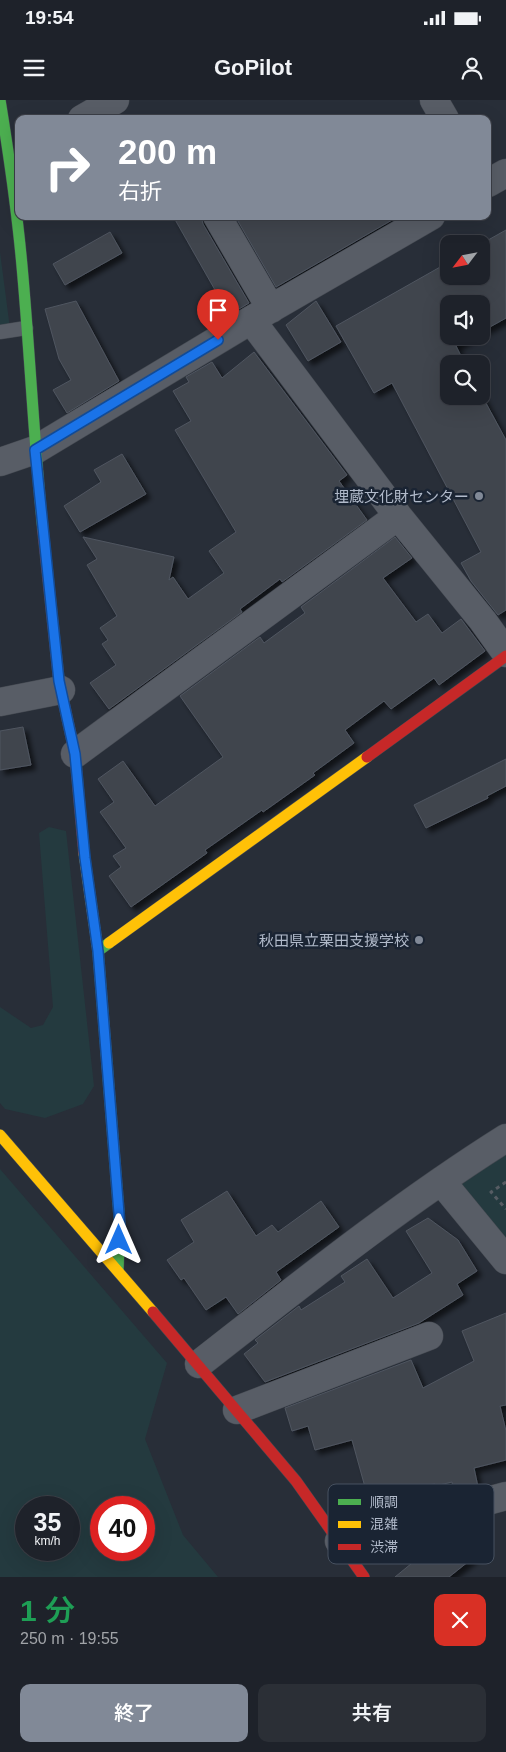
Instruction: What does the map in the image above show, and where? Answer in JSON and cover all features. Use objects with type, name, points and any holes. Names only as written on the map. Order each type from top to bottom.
[{"type":"street","points":[[0,100],[14,158],[15,171]]},
{"type":"street","points":[[72,100],[80,115]]},
{"type":"street","points":[[89,115],[115,100]]},
{"type":"street","points":[[434,100],[443,115]]},
{"type":"street","points":[[491,181],[506,173]]},
{"type":"street","points":[[19,220],[35,450],[61,690],[75,754],[85,858],[98,951],[120,1226],[118,1270]]},
{"type":"street","points":[[98,951],[506,654],[483,621],[398,516],[261,315],[219,220]]},
{"type":"street","points":[[0,462],[35,450],[424,220]]},
{"type":"street","points":[[75,754],[398,516]]},
{"type":"street","points":[[0,702],[61,690]]},
{"type":"street","points":[[0,1135],[199,1364],[296,1481],[328,1526]]},
{"type":"street","points":[[199,1364],[356,1241],[506,1138]]},
{"type":"street","points":[[442,1181],[506,1260]]},
{"type":"street","points":[[237,1410],[429,1336]]},
{"type":"street","points":[[355,1564],[364,1577]]},
{"type":"lane","points":[[0,332],[26,328]]},
{"type":"path","points":[[506,1182],[491,1192],[506,1209]]},
{"type":"green space","points":[[0,252],[11,336],[0,338]]},
{"type":"green space","points":[[49,827],[66,831],[94,1086],[83,1104],[45,1118],[5,1109],[0,1103],[0,1007],[31,1028],[43,1025],[53,1007],[39,833]]},
{"type":"green space","points":[[506,1138],[506,1260],[441,1181]]},
{"type":"green space","points":[[0,1169],[167,1363],[145,1439],[183,1535],[218,1577],[0,1577]]},
{"type":"building","points":[[175,220],[202,220],[249,303],[239,309],[237,305],[227,311]]},
{"type":"building","points":[[237,220],[392,220],[276,287]]},
{"type":"building","points":[[506,230],[506,318],[490,327],[490,295],[440,295],[440,345],[458,345],[456,346],[460,355],[440,355],[440,405],[487,405],[506,440],[506,610],[498,615],[471,581],[461,563],[481,552],[392,383],[374,393],[336,326],[440,267],[440,285],[490,285],[490,239]]},
{"type":"building","points":[[110,232],[122,253],[65,285],[53,264]]},
{"type":"building","points":[[76,301],[119,381],[67,413],[53,390],[71,380],[59,359],[45,309]]},
{"type":"building","points":[[316,301],[341,342],[308,361],[286,325]]},
{"type":"building","points":[[254,352],[347,475],[339,481],[367,520],[282,582],[280,579],[240,609],[242,612],[109,709],[90,683],[116,665],[102,644],[108,640],[100,628],[117,616],[87,565],[97,559],[83,537],[174,557],[169,580],[173,577],[188,599],[224,573],[209,551],[236,532],[175,430],[191,421],[173,391],[189,382],[186,377],[212,362],[222,378]]},
{"type":"building","points":[[122,454],[146,494],[80,532],[64,506],[101,482],[94,470]]},
{"type":"building","points":[[395,537],[412,558],[383,578],[416,622],[428,614],[442,633],[461,619],[485,651],[439,685],[434,678],[391,709],[384,701],[345,730],[354,743],[313,773],[315,775],[205,850],[207,853],[131,907],[109,876],[121,867],[113,856],[126,848],[100,812],[114,802],[98,779],[123,761],[155,806],[223,757],[180,696],[260,637],[264,643],[305,613],[301,607]]},
{"type":"building","points":[[23,727],[31,765],[0,770],[0,731]]},
{"type":"building","points":[[506,759],[506,786],[487,796],[488,798],[426,828],[414,805]]},
{"type":"building","points":[[227,1191],[256,1236],[272,1225],[278,1232],[321,1201],[339,1227],[276,1272],[281,1280],[238,1314],[226,1297],[206,1310],[184,1278],[181,1280],[167,1260],[194,1242],[181,1220]]},
{"type":"building","points":[[428,1218],[458,1240],[477,1271],[457,1284],[463,1295],[419,1323],[265,1382],[244,1354],[258,1343],[255,1340],[299,1306],[301,1310],[345,1282],[341,1276],[367,1259],[393,1298],[432,1273],[406,1231]]},
{"type":"building","points":[[506,1313],[506,1405],[500,1406],[506,1431],[506,1460],[474,1468],[477,1484],[452,1484],[452,1482],[444,1484],[364,1484],[352,1440],[315,1450],[308,1426],[292,1431],[285,1408],[411,1360],[423,1388],[474,1361],[462,1331]]},
{"type":"building","points":[[411,1564],[465,1564],[449,1577],[395,1577]]},
{"type":"traffic: fast","points":[[0,100],[15,206]]},
{"type":"traffic: fast","points":[[17,220],[25,299],[43,531]]},
{"type":"traffic: fast","points":[[109,943],[98,951],[120,1226],[118,1270]]},
{"type":"traffic: slow","points":[[109,943],[367,757]]},
{"type":"traffic: slow","points":[[84,853],[98,951]]},
{"type":"traffic: slow","points":[[0,1135],[153,1312]]},
{"type":"traffic: jam","points":[[43,531],[59,681],[75,754],[84,853]]},
{"type":"traffic: jam","points":[[367,757],[506,656]]},
{"type":"traffic: jam","points":[[153,1312],[296,1481],[328,1526]]},
{"type":"traffic: jam","points":[[355,1564],[364,1577]]},
{"type":"place","name":"埋蔵文化財センター","points":[[479,496]]},
{"type":"place","name":"秋田県立栗田支援学校","points":[[419,940]]},
{"type":"route","points":[[119,1240],[120,1226],[98,951],[85,858],[75,754],[59,681],[35,450],[218,340]]}]
